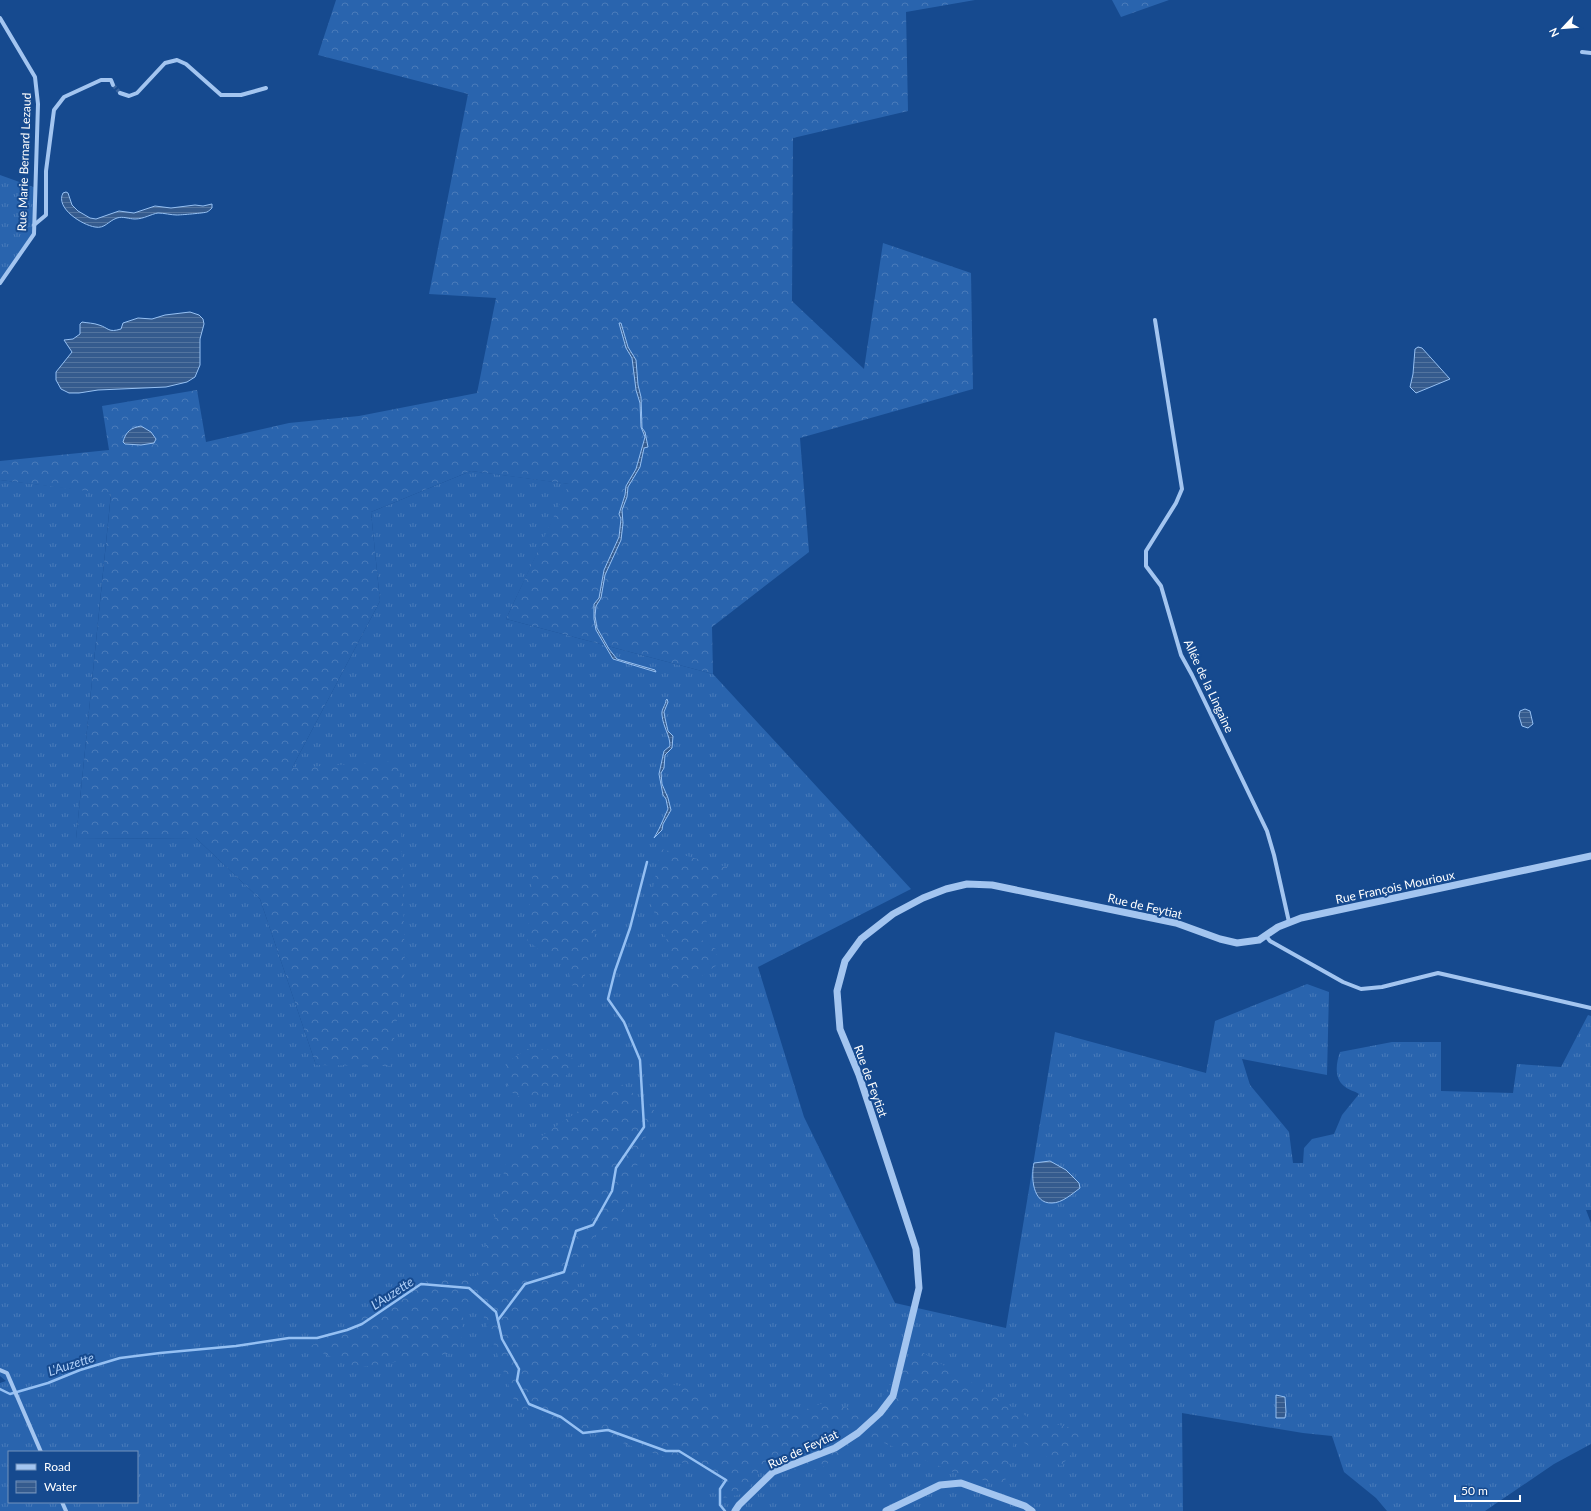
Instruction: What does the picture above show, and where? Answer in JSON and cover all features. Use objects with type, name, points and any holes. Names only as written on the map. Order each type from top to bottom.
[{"type":"street","name":"Rue Marie Bernard Lezaud","points":[[0,18],[35,77],[38,104],[34,234],[0,283]]},
{"type":"street","points":[[1582,52],[1591,53]]},
{"type":"street","points":[[120,93],[129,96],[137,93],[165,63],[177,60],[186,64],[221,95],[241,95],[266,88]]},
{"type":"street","points":[[34,226],[46,215],[46,171],[54,110],[64,97],[100,80],[111,80],[113,85]]},
{"type":"street","name":"Allée de la Lingaine","points":[[1155,320],[1182,488],[1176,502],[1146,551],[1146,566],[1161,586],[1181,655],[1267,831],[1289,922]]},
{"type":"street","name":"Rue François Mourioux","points":[[1208,935],[1237,943],[1252,942],[1266,936],[1278,927],[1307,916],[1591,856]]},
{"type":"street","name":"Rue de Feytiat","points":[[739,1509],[773,1472],[835,1448],[858,1433],[880,1413],[893,1396],[919,1288],[916,1248],[858,1075],[840,1029],[836,991],[846,961],[861,939],[893,914],[923,898],[946,889],[977,884],[992,885],[1176,923],[1208,935]]},
{"type":"street","points":[[1266,936],[1270,941],[1343,982],[1361,989],[1382,987],[1438,974],[1591,1008]]},
{"type":"street","points":[[0,1370],[7,1374],[15,1389],[41,1451]]},
{"type":"street","points":[[886,1511],[940,1485],[961,1483],[1025,1506],[1032,1511]]},
{"type":"green space","points":[[336,0],[975,0],[906,12],[908,111],[793,138],[792,301],[864,369],[883,243],[971,273],[973,389],[800,438],[809,552],[712,627],[713,674],[506,619],[569,484],[471,471],[371,512],[380,601],[292,768],[399,761],[405,966],[390,1066],[316,1065],[260,899],[196,838],[76,839],[111,494],[0,480],[0,461],[109,450],[102,406],[197,390],[206,442],[289,423],[359,416],[477,393],[496,298],[429,294],[468,94],[318,55]]},
{"type":"green space","points":[[1112,0],[1169,0],[1121,17]]},
{"type":"green space","points":[[0,175],[36,188],[34,234],[0,286]]},
{"type":"green space","points":[[471,471],[570,484],[506,619],[713,674],[911,889],[758,967],[804,1117],[895,1303],[1006,1328],[1055,1032],[1206,1073],[1215,1021],[1307,984],[1329,992],[1327,1075],[1242,1059],[1250,1085],[1289,1132],[1293,1163],[1303,1163],[1304,1148],[1312,1139],[1334,1134],[1342,1115],[1359,1094],[1341,1083],[1337,1075],[1337,1065],[1340,1052],[1392,1042],[1441,1042],[1441,1091],[1513,1093],[1517,1064],[1561,1067],[1588,1015],[1591,1016],[1591,1210],[1586,1210],[1591,1223],[1591,1444],[1554,1464],[1485,1511],[1387,1511],[1376,1498],[1344,1472],[1332,1436],[1303,1433],[1182,1413],[1183,1511],[0,1511],[0,1383],[6,1381],[0,1376],[0,480],[111,493],[76,839],[196,838],[260,899],[316,1065],[292,768],[380,601],[371,512]]},
{"type":"green space","points":[[661,849],[727,867],[700,939],[716,949],[717,965],[667,1001],[669,945],[650,903]]},
{"type":"green space","points":[[533,869],[606,889],[578,1004],[566,963],[542,952],[527,940]]},
{"type":"green space","points":[[527,1049],[553,1050],[582,1063],[531,1103],[509,1091],[503,1072],[509,1061]]},
{"type":"green space","points":[[620,1083],[654,1110],[621,1219],[593,1237],[573,1286],[652,1346],[666,1384],[696,1388],[741,1434],[823,1403],[868,1412],[880,1399],[917,1349],[1031,1419],[1091,1432],[1061,1466],[1015,1437],[1004,1486],[953,1472],[865,1435],[819,1470],[760,1470],[746,1493],[724,1498],[714,1482],[695,1467],[517,1408],[480,1307],[464,1307],[460,1352],[356,1368],[309,1347],[434,1277],[476,1276],[498,1208],[506,1160]]},
{"type":"water","points":[[63,193],[68,193],[72,205],[78,211],[90,218],[96,219],[119,211],[134,213],[155,206],[171,208],[212,204],[212,208],[207,212],[177,215],[158,213],[138,219],[119,217],[104,226],[95,227],[83,223],[66,210],[62,199]]},
{"type":"water","points":[[190,312],[199,315],[203,319],[204,324],[200,339],[200,365],[195,377],[187,382],[166,387],[98,390],[69,393],[61,389],[56,380],[56,372],[72,352],[64,340],[73,339],[80,334],[80,324],[82,322],[97,324],[109,330],[113,330],[121,329],[123,323],[138,318],[152,319],[165,315]]},
{"type":"water","points":[[619,323],[621,323],[628,347],[636,360],[638,385],[641,397],[642,428],[645,432],[648,447],[644,448],[640,467],[628,487],[627,497],[622,510],[623,523],[621,540],[605,575],[601,598],[596,606],[595,616],[597,628],[609,649],[617,659],[655,670],[656,672],[613,659],[596,630],[594,619],[594,604],[599,598],[604,570],[619,537],[621,519],[619,514],[625,495],[626,486],[636,469],[645,437],[641,427],[640,403],[636,390],[632,358],[626,348]]},
{"type":"water","points":[[1418,347],[1422,348],[1450,379],[1416,393],[1410,387],[1413,374],[1415,349]]},
{"type":"water","points":[[141,426],[151,432],[156,439],[154,443],[141,445],[125,444],[123,442],[129,431]]},
{"type":"water","points":[[667,699],[668,702],[664,712],[668,731],[673,736],[672,748],[665,755],[664,768],[661,773],[662,784],[671,810],[663,824],[662,830],[654,838],[668,809],[666,799],[663,795],[659,774],[664,751],[670,746],[662,715]]},
{"type":"water","points":[[1525,709],[1530,711],[1533,724],[1528,728],[1522,726],[1519,716],[1520,711]]},
{"type":"water","points":[[1050,1161],[1066,1170],[1079,1183],[1080,1188],[1056,1203],[1045,1202],[1040,1199],[1034,1188],[1033,1182],[1034,1163]]},
{"type":"water","points":[[1276,1395],[1285,1397],[1285,1418],[1276,1418]]},
{"type":"waterway","points":[[498,1320],[525,1284],[564,1272],[576,1231],[593,1225],[612,1191],[616,1168],[644,1127],[640,1060],[624,1022],[608,999],[615,971],[630,928],[647,862]]},
{"type":"waterway","name":"L'Auzette","points":[[0,1389],[10,1394],[48,1383],[80,1370],[120,1358],[236,1346],[289,1338],[317,1338],[347,1330],[362,1324],[421,1284],[469,1288],[496,1312],[502,1339],[519,1369],[517,1381],[529,1404],[561,1417],[583,1433],[608,1430],[666,1451],[679,1451],[726,1480],[720,1489],[720,1505],[725,1511]]},
{"type":"tunnel","points":[[113,85],[120,93]]}]
